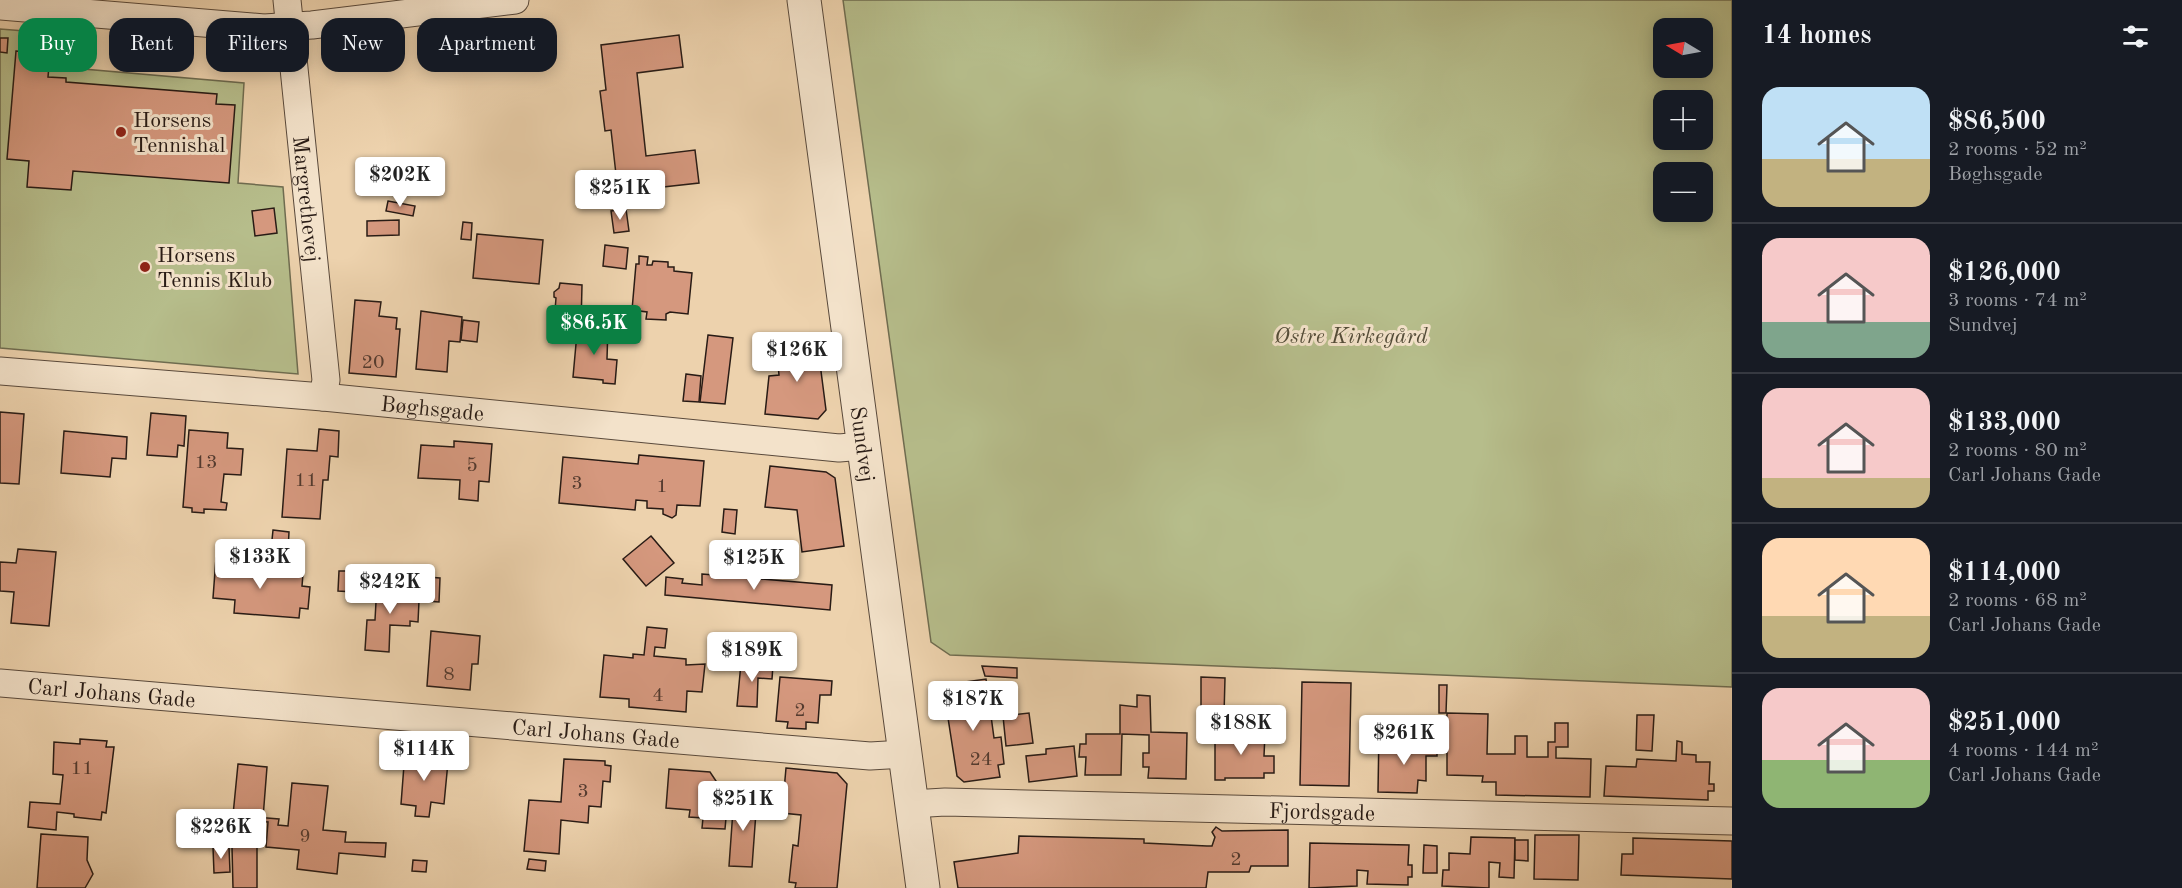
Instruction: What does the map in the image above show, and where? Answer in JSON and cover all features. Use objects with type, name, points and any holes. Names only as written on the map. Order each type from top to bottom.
[{"type":"street","name":"Margrethevej","points":[[287,0],[289,18]]},
{"type":"street","points":[[309,24],[515,0]]},
{"type":"street","name":"Sundvej","points":[[804,0],[923,888]]},
{"type":"street","points":[[0,6],[206,23]]},
{"type":"street","name":"Margrethevej","points":[[295,72],[324,368],[323,398]]},
{"type":"street","name":"Bøghsgade","points":[[0,371],[323,398],[839,448],[863,446]]},
{"type":"street","name":"Carl Johans Gade","points":[[0,683],[859,755],[905,754]]},
{"type":"street","name":"Fjordsgade","points":[[912,804],[945,802],[1732,821]]},
{"type":"green space","name":"Østre Kirkegård","points":[[843,0],[1732,0],[1732,687],[950,655],[931,642]]},
{"type":"green space","name":"Horsens Tennis Klub","points":[[0,29],[18,30],[18,72],[97,72],[97,70],[244,83],[238,183],[283,187],[298,374],[0,348]]},
{"type":"building","points":[[679,35],[683,67],[637,73],[646,156],[695,150],[699,183],[618,192],[611,130],[605,131],[600,91],[606,90],[601,45]]},
{"type":"building","points":[[0,38],[8,38],[7,53],[0,52]]},
{"type":"building","name":"Horsens Tennishal","points":[[16,51],[18,51],[18,72],[48,72],[48,77],[66,78],[66,82],[217,94],[216,104],[235,105],[229,183],[73,171],[71,190],[27,187],[29,161],[7,159]]},
{"type":"building","points":[[388,201],[415,206],[413,216],[386,211]]},
{"type":"building","points":[[274,208],[277,233],[255,236],[252,211]]},
{"type":"building","points":[[626,209],[629,231],[614,233],[611,211]]},
{"type":"building","points":[[399,220],[399,235],[367,236],[367,221]]},
{"type":"building","points":[[463,222],[472,223],[471,240],[461,239]]},
{"type":"building","points":[[477,234],[543,240],[539,284],[473,278]]},
{"type":"building","points":[[605,245],[628,248],[626,269],[603,266]]},
{"type":"building","points":[[639,256],[648,257],[647,265],[652,265],[653,261],[668,262],[668,267],[674,267],[674,271],[692,273],[688,314],[670,312],[666,314],[666,320],[646,319],[647,312],[632,310],[636,264],[639,264]]},
{"type":"building","points":[[560,283],[582,285],[581,326],[554,323],[556,298],[554,292],[559,288]]},
{"type":"building","points":[[355,300],[381,302],[379,316],[397,318],[396,329],[400,329],[396,377],[349,373]]},
{"type":"building","points":[[421,311],[462,317],[460,342],[449,341],[447,372],[416,369]]},
{"type":"building","points":[[463,320],[479,322],[477,342],[461,340]]},
{"type":"building","points":[[591,325],[608,326],[607,359],[617,360],[615,384],[603,383],[603,380],[573,377],[577,333],[590,334]]},
{"type":"building","points":[[708,335],[733,338],[725,404],[700,402]]},
{"type":"building","points":[[817,340],[826,410],[818,419],[765,414],[769,376],[779,375],[776,346]]},
{"type":"building","points":[[686,374],[701,376],[699,402],[683,401]]},
{"type":"building","points":[[0,412],[24,414],[19,484],[0,483]]},
{"type":"building","points":[[151,413],[186,416],[184,446],[178,445],[177,457],[147,455]]},
{"type":"building","points":[[319,429],[339,431],[338,457],[330,456],[328,480],[323,480],[320,519],[282,517],[287,449],[317,451]]},
{"type":"building","points":[[189,430],[228,433],[227,448],[243,449],[241,475],[224,474],[221,502],[227,503],[226,510],[204,509],[204,513],[192,512],[192,508],[183,507]]},
{"type":"building","points":[[64,431],[127,437],[126,459],[112,458],[110,477],[61,473]]},
{"type":"building","points":[[454,441],[492,444],[489,482],[479,481],[478,501],[459,499],[460,480],[418,478],[421,445],[454,447]]},
{"type":"building","points":[[639,455],[704,461],[700,506],[677,505],[676,515],[672,518],[663,514],[663,509],[647,508],[647,501],[636,500],[635,510],[559,503],[563,457],[638,464]]},
{"type":"building","points":[[770,466],[826,472],[835,478],[844,546],[802,552],[797,510],[765,507]]},
{"type":"building","points":[[724,509],[737,510],[735,534],[722,532]]},
{"type":"building","points":[[273,530],[289,532],[288,551],[271,550]]},
{"type":"building","points":[[651,536],[674,563],[646,586],[623,559]]},
{"type":"building","points":[[18,549],[56,552],[49,626],[11,623],[14,592],[0,591],[0,562],[16,563]]},
{"type":"building","points":[[216,558],[240,560],[239,569],[303,574],[302,586],[310,587],[308,609],[300,608],[299,618],[234,613],[235,600],[213,598]]},
{"type":"building","points":[[359,569],[374,571],[373,586],[357,584]]},
{"type":"building","points":[[339,571],[355,571],[354,592],[338,591]]},
{"type":"building","points":[[702,574],[832,585],[830,610],[665,595],[666,577],[683,579],[682,583],[702,585]]},
{"type":"building","points":[[427,577],[440,578],[439,602],[425,601]]},
{"type":"building","points":[[377,584],[412,586],[412,600],[419,601],[418,622],[410,621],[410,626],[390,625],[389,652],[365,650],[367,620],[375,620]]},
{"type":"building","points":[[647,627],[667,629],[665,648],[655,647],[654,656],[686,659],[686,665],[705,664],[702,692],[687,691],[686,712],[629,707],[629,699],[600,697],[604,655],[633,658],[633,654],[644,655]]},
{"type":"building","points":[[431,631],[480,636],[478,664],[472,664],[470,690],[427,686]]},
{"type":"building","points":[[741,663],[773,665],[772,679],[758,678],[757,707],[737,706]]},
{"type":"building","points":[[982,666],[1017,668],[1017,678],[985,676]]},
{"type":"building","points":[[780,677],[832,681],[831,695],[820,695],[818,723],[806,722],[806,729],[787,728],[788,722],[776,721]]},
{"type":"building","points":[[1201,677],[1225,678],[1224,715],[1221,719],[1201,719]]},
{"type":"building","points":[[986,679],[994,738],[1001,737],[1004,764],[998,765],[1000,777],[964,782],[957,776],[944,692],[951,684]]},
{"type":"building","points":[[1302,682],[1351,683],[1349,786],[1300,785]]},
{"type":"building","points":[[1439,685],[1447,685],[1446,713],[1439,713]]},
{"type":"building","points":[[1137,695],[1150,696],[1151,732],[1187,733],[1186,779],[1148,778],[1149,767],[1143,767],[1143,753],[1149,753],[1149,735],[1122,734],[1121,775],[1085,775],[1086,757],[1079,757],[1080,744],[1086,744],[1086,734],[1120,734],[1120,705],[1137,707]]},
{"type":"building","points":[[1029,713],[1033,743],[1006,746],[1003,716]]},
{"type":"building","points":[[1447,713],[1488,714],[1487,754],[1515,754],[1515,736],[1527,736],[1527,757],[1548,757],[1548,742],[1555,742],[1555,723],[1568,723],[1568,747],[1556,747],[1556,758],[1591,759],[1590,797],[1496,795],[1496,782],[1482,782],[1483,776],[1447,775]]},
{"type":"building","points":[[1637,715],[1654,715],[1652,751],[1636,750]]},
{"type":"building","points":[[1379,731],[1387,731],[1387,752],[1423,753],[1423,733],[1437,733],[1437,756],[1426,756],[1426,781],[1418,780],[1417,793],[1378,792]]},
{"type":"building","points":[[1215,733],[1265,734],[1264,756],[1274,756],[1274,773],[1264,773],[1264,778],[1215,780]]},
{"type":"building","points":[[80,739],[107,741],[106,747],[114,747],[106,813],[102,812],[101,820],[74,817],[74,814],[57,812],[56,830],[28,827],[30,802],[60,804],[63,775],[53,774],[54,742],[80,744]]},
{"type":"building","points":[[1677,741],[1682,742],[1682,754],[1696,755],[1696,762],[1710,762],[1709,784],[1714,784],[1714,791],[1708,791],[1708,800],[1604,796],[1606,766],[1636,767],[1637,759],[1676,761]]},
{"type":"building","points":[[1074,746],[1077,776],[1029,782],[1026,756],[1046,754],[1046,749]]},
{"type":"building","points":[[405,752],[436,755],[436,761],[448,762],[444,804],[431,802],[429,817],[415,816],[416,806],[401,804]]},
{"type":"building","points":[[564,759],[605,761],[605,765],[611,766],[610,782],[603,781],[601,807],[589,806],[588,823],[561,820],[559,854],[524,851],[529,800],[561,802]]},
{"type":"building","points":[[238,764],[267,767],[263,818],[233,815]]},
{"type":"building","points":[[786,768],[837,773],[847,784],[837,888],[795,888],[796,883],[789,882],[793,845],[798,846],[801,815],[782,813]]},
{"type":"building","points":[[669,769],[710,772],[718,784],[729,785],[725,829],[702,828],[703,818],[689,817],[690,810],[666,808]]},
{"type":"building","points":[[292,783],[328,786],[323,830],[346,832],[345,842],[386,843],[385,857],[339,853],[337,874],[297,869],[299,850],[266,847],[268,822],[255,821],[255,817],[279,819],[278,825],[288,826]]},
{"type":"building","points":[[734,796],[757,798],[752,867],[729,866]]},
{"type":"building","points":[[1216,827],[1222,831],[1288,830],[1288,866],[1251,866],[1249,872],[1208,872],[1206,888],[958,888],[954,862],[1018,853],[1019,836],[1144,839],[1144,843],[1212,846],[1215,837],[1212,832]]},
{"type":"building","points":[[41,834],[88,837],[87,860],[93,874],[85,888],[37,888]]},
{"type":"building","points":[[1535,835],[1579,835],[1578,880],[1534,879]]},
{"type":"building","points":[[1471,837],[1515,838],[1514,878],[1499,877],[1500,863],[1489,862],[1489,888],[1442,886],[1443,870],[1449,870],[1449,853],[1470,854]]},
{"type":"building","points":[[1633,838],[1732,841],[1732,879],[1621,875],[1622,854],[1633,854]]},
{"type":"building","points":[[1515,840],[1528,840],[1528,861],[1515,860]]},
{"type":"building","points":[[1310,843],[1409,845],[1408,865],[1412,865],[1412,877],[1408,877],[1408,885],[1367,884],[1368,871],[1357,870],[1357,886],[1309,888]]},
{"type":"building","points":[[1424,845],[1437,846],[1437,873],[1423,873]]},
{"type":"building","points":[[213,847],[229,847],[230,872],[214,873]]},
{"type":"building","points":[[232,847],[257,847],[257,888],[233,888]]},
{"type":"building","points":[[529,859],[546,861],[545,871],[527,869]]},
{"type":"building","points":[[413,860],[427,861],[426,872],[412,871]]},
{"type":"place","name":"Horsens Tennishal","points":[[121,132]]},
{"type":"place","name":"Horsens Tennis Klub","points":[[145,267]]}]
